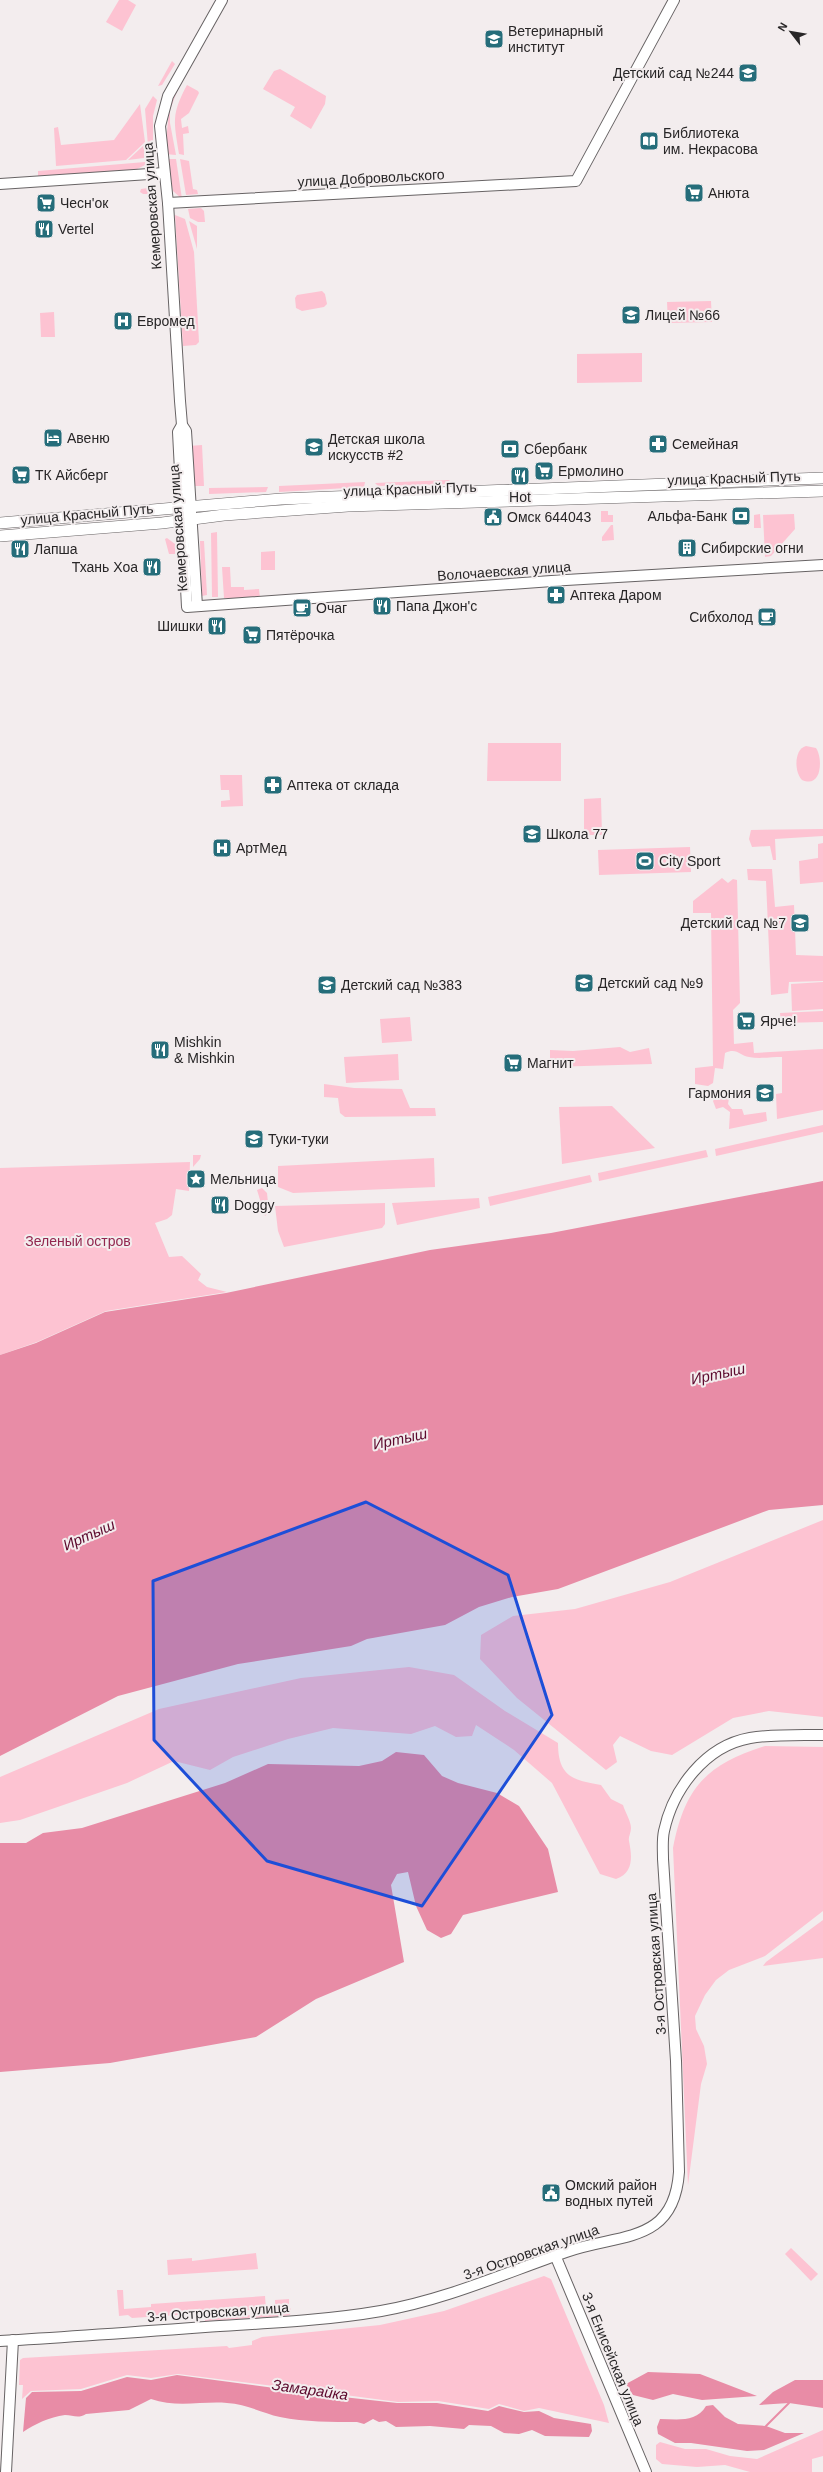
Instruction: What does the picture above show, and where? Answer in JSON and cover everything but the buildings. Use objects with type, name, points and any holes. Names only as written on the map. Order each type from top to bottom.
[{"type":"main road","name":"Кемеровская улица","points":[[192,606],[187,507],[186,431],[182,425],[168,203],[160,126],[165,102],[222,0]]},
{"type":"main road","name":"улица Добровольского","points":[[168,203],[576,181],[674,0]]},
{"type":"main road","points":[[0,184],[164,173]]},
{"type":"main road","name":"улица Красный Путь","points":[[0,536],[348,506],[823,478]]},
{"type":"main road","name":"улица Красный Путь","points":[[0,523],[326,497],[823,491]]},
{"type":"main road","name":"Волочаевская улица","points":[[192,606],[566,580],[823,565]]},
{"type":"main road","name":"3-я Островская улица","points":[[0,2341],[294,2321],[381,2311],[462,2290],[555,2255],[644,2231],[661,2220],[676,2197],[679,2172],[676,2068],[662,1859],[664,1833],[677,1795],[696,1769],[711,1755],[748,1738],[773,1735],[823,1735]]},
{"type":"main road","name":"3-я Енисейская улица","points":[[555,2255],[646,2472]]},
{"type":"main road","points":[[6,2472],[13,2340]]},
{"type":"highlighted area","points":[[366,1502],[508,1575],[552,1715],[422,1906],[267,1861],[154,1740],[153,1581]]},
{"type":"green space","points":[[119,0],[128,0],[136,5],[122,31],[106,22]]},
{"type":"green space","points":[[172,61],[175,64],[162,85],[158,86]]},
{"type":"green space","points":[[280,69],[326,96],[325,104],[311,129],[290,116],[295,107],[263,89],[274,71]]},
{"type":"green space","points":[[181,81],[170,110],[170,123],[176,155],[165,154],[169,109]]},
{"type":"green space","points":[[187,85],[199,93],[189,113],[181,119],[182,128],[188,126],[189,133],[183,134],[184,155],[179,154],[175,118],[178,104]]},
{"type":"green space","points":[[153,96],[157,100],[153,116],[153,155],[149,158],[145,109]]},
{"type":"green space","points":[[140,104],[145,142],[126,160],[56,166],[54,128],[58,127],[61,145],[114,140]]},
{"type":"green space","points":[[144,145],[144,158],[128,160]]},
{"type":"green space","points":[[166,159],[176,159],[182,199],[173,191]]},
{"type":"green space","points":[[180,159],[189,161],[193,189],[197,190],[198,194],[186,195]]},
{"type":"green space","points":[[145,162],[145,165],[133,171],[38,178],[38,171]]},
{"type":"green space","points":[[148,188],[152,194],[143,194],[140,192],[141,189]]},
{"type":"green space","points":[[201,208],[204,211],[205,222],[198,222],[190,218],[188,209]]},
{"type":"green space","points":[[175,215],[185,219],[194,252],[199,342],[196,345],[183,346]]},
{"type":"green space","points":[[189,221],[197,226],[197,249]]},
{"type":"green space","points":[[322,291],[325,294],[327,304],[324,307],[302,311],[296,308],[295,298],[297,295]]},
{"type":"green space","points":[[711,301],[712,322],[668,323],[667,302]]},
{"type":"green space","points":[[54,312],[55,337],[41,337],[40,313]]},
{"type":"green space","points":[[642,353],[642,382],[577,383],[577,354]]},
{"type":"green space","points":[[202,445],[204,486],[192,486],[189,446]]},
{"type":"green space","points":[[449,480],[452,484],[378,486],[375,483]]},
{"type":"green space","points":[[365,482],[364,487],[279,492],[279,486]]},
{"type":"green space","points":[[268,487],[266,492],[209,494],[209,488]]},
{"type":"green space","points":[[601,511],[608,511],[608,515],[613,515],[613,522],[601,522]]},
{"type":"green space","points":[[760,514],[761,528],[754,528],[754,515]]},
{"type":"green space","points":[[794,514],[795,529],[771,556],[765,557],[763,515]]},
{"type":"green space","points":[[611,525],[613,525],[614,540],[602,541],[602,537]]},
{"type":"green space","points":[[217,532],[218,597],[212,597],[211,533]]},
{"type":"green space","points":[[167,538],[175,544],[175,554],[169,554],[165,539]]},
{"type":"green space","points":[[200,541],[204,541],[207,595],[202,596]]},
{"type":"green space","points":[[275,551],[275,570],[261,570],[261,552]]},
{"type":"green space","points":[[222,567],[230,567],[231,587],[244,587],[244,590],[259,589],[260,598],[224,598]]},
{"type":"green space","points":[[488,743],[561,743],[561,781],[487,781]]},
{"type":"green space","points":[[806,746],[816,748],[820,758],[817,776],[814,780],[809,782],[802,780],[799,776],[796,761],[799,751]]},
{"type":"green space","points":[[220,775],[242,775],[243,806],[221,807],[221,801],[230,800],[229,790],[221,790]]},
{"type":"green space","points":[[601,798],[602,835],[584,835],[584,799]]},
{"type":"green space","points":[[823,829],[823,836],[775,839],[776,860],[773,860],[770,846],[752,847],[749,839],[751,830]]},
{"type":"green space","points":[[823,843],[823,882],[800,884],[799,861],[818,858],[818,844]]},
{"type":"green space","name":"City Sport","points":[[690,847],[691,872],[599,875],[598,850]]},
{"type":"green space","points":[[747,869],[772,869],[775,907],[794,905],[796,955],[823,956],[823,981],[789,982],[788,993],[771,995],[766,881],[748,880]]},
{"type":"green space","points":[[722,878],[728,883],[733,879],[737,880],[740,1003],[733,1010],[734,1044],[753,1042],[754,1053],[823,1049],[823,1110],[777,1119],[776,1094],[782,1093],[782,1057],[753,1058],[735,1051],[729,1051],[725,1053],[723,1069],[715,1068],[713,1083],[708,1086],[695,1084],[695,1068],[713,1066],[711,913],[693,913],[693,901]]},
{"type":"green space","points":[[823,982],[823,1009],[792,1011],[791,984]]},
{"type":"green space","points":[[823,1011],[823,1022],[781,1023],[780,1013]]},
{"type":"green space","points":[[410,1017],[412,1041],[382,1043],[380,1019]]},
{"type":"green space","points":[[620,1047],[630,1052],[649,1048],[652,1064],[550,1067],[550,1050],[573,1051]]},
{"type":"green space","points":[[398,1054],[399,1080],[346,1083],[344,1057]]},
{"type":"green space","points":[[324,1084],[354,1088],[402,1089],[410,1108],[435,1108],[436,1116],[345,1117],[340,1113],[338,1098],[324,1097]]},
{"type":"green space","points":[[729,1091],[728,1104],[732,1109],[742,1109],[744,1115],[766,1112],[767,1121],[729,1129],[730,1112],[723,1107],[716,1109],[713,1101],[717,1095],[719,1097]]},
{"type":"green space","points":[[612,1106],[655,1148],[562,1164],[559,1107]]},
{"type":"green space","points":[[823,1125],[823,1132],[716,1156],[715,1149]]},
{"type":"green space","points":[[706,1150],[708,1157],[599,1181],[598,1173]]},
{"type":"green space","points":[[193,1155],[201,1155],[200,1159],[193,1167]]},
{"type":"green space","points":[[434,1158],[435,1187],[293,1193],[278,1187],[278,1166]]},
{"type":"green space","name":"Зеленый остров","points":[[190,1162],[189,1191],[176,1189],[172,1215],[167,1219],[155,1223],[169,1257],[182,1256],[201,1274],[198,1280],[207,1287],[227,1292],[106,1311],[37,1342],[0,1355],[0,1168]]},
{"type":"green space","points":[[197,1174],[202,1179],[197,1184],[192,1179]]},
{"type":"green space","points":[[590,1175],[592,1182],[490,1206],[488,1197]]},
{"type":"green space","points":[[262,1188],[267,1193],[269,1212],[265,1216],[257,1190]]},
{"type":"green space","points":[[479,1198],[480,1208],[397,1225],[392,1203]]},
{"type":"green space","points":[[385,1203],[385,1224],[382,1228],[284,1247],[278,1231],[275,1206]]},
{"type":"green space","points":[[823,1520],[823,1717],[769,1711],[733,1718],[672,1755],[651,1751],[620,1736],[613,1745],[617,1762],[606,1770],[517,1698],[480,1659],[481,1635],[513,1616],[575,1609],[670,1582]]},
{"type":"green space","points":[[409,1667],[454,1675],[505,1711],[558,1743],[561,1763],[569,1774],[582,1781],[601,1785],[611,1799],[623,1805],[631,1828],[629,1839],[631,1858],[629,1868],[626,1873],[616,1879],[600,1874],[552,1783],[514,1750],[476,1725],[472,1736],[456,1737],[435,1726],[411,1734],[333,1728],[288,1739],[233,1757],[210,1770],[174,1761],[127,1783],[20,1820],[0,1823],[0,1777],[159,1709],[301,1678]]},
{"type":"green space","points":[[765,1746],[823,1747],[823,1911],[765,1956],[729,1970],[716,1980],[705,1995],[695,2016],[696,2029],[704,2046],[707,2064],[701,2084],[688,2185],[673,1848],[684,1809],[701,1781],[727,1761]]},
{"type":"green space","points":[[823,1920],[823,1958],[763,1966],[766,1962]]},
{"type":"green space","points":[[791,2248],[818,2274],[811,2281],[785,2254]]},
{"type":"green space","points":[[256,2253],[258,2269],[168,2275],[167,2260],[192,2258],[192,2261]]},
{"type":"green space","points":[[544,2276],[551,2279],[604,2405],[609,2423],[539,2408],[524,2411],[499,2404],[489,2409],[438,2401],[398,2402],[345,2395],[323,2396],[297,2389],[178,2374],[151,2378],[127,2375],[81,2389],[31,2391],[22,2399],[23,2385],[19,2385],[20,2360],[23,2358],[227,2346],[229,2348],[252,2345],[252,2341],[262,2337],[380,2325],[444,2311]]},
{"type":"green space","points":[[117,2290],[123,2290],[124,2309],[151,2307],[151,2304],[265,2296],[266,2309],[132,2318],[128,2315],[119,2316]]},
{"type":"green space","points":[[289,2299],[289,2304],[275,2305],[275,2300]]},
{"type":"green space","points":[[289,2305],[286,2311],[275,2311],[274,2306]]},
{"type":"green space","points":[[291,2308],[290,2315],[284,2316],[205,2321],[205,2317],[282,2314],[288,2312]]},
{"type":"green space","points":[[823,2430],[823,2456],[812,2459],[812,2472],[750,2472],[725,2465],[697,2467],[662,2464],[656,2459],[656,2445],[660,2442],[685,2449],[706,2449],[730,2456],[757,2459]]},
{"type":"water","name":"Иртыш","points":[[823,1181],[823,1505],[769,1510],[558,1589],[512,1597],[479,1607],[445,1625],[367,1639],[351,1646],[238,1664],[118,1696],[0,1756],[0,1355],[36,1343],[105,1312],[226,1293],[430,1250],[551,1233]]},
{"type":"water","points":[[396,1752],[424,1755],[442,1776],[458,1783],[497,1793],[519,1806],[548,1849],[558,1892],[463,1915],[451,1934],[441,1938],[427,1930],[416,1906],[408,1872],[397,1874],[391,1885],[404,1962],[316,1999],[256,2037],[110,2063],[0,2072],[0,1843],[26,1843],[43,1833],[82,1828],[225,1783],[268,1764],[359,1766],[382,1761]]},
{"type":"water","points":[[648,2372],[700,2374],[757,2396],[702,2400],[673,2394],[653,2400],[633,2395],[626,2384]]},
{"type":"water","points":[[177,2375],[297,2391],[323,2397],[343,2397],[397,2403],[437,2403],[488,2411],[499,2406],[524,2412],[539,2411],[554,2418],[591,2424],[592,2431],[589,2437],[545,2436],[532,2430],[519,2434],[504,2433],[491,2426],[469,2425],[464,2429],[430,2426],[396,2427],[386,2421],[379,2422],[373,2419],[364,2424],[357,2422],[309,2421],[280,2417],[234,2404],[179,2404],[160,2402],[151,2399],[129,2410],[86,2414],[78,2417],[65,2415],[53,2417],[23,2432],[26,2398],[32,2392],[81,2391],[127,2377],[151,2380]]},
{"type":"water","points":[[795,2380],[823,2380],[823,2408],[789,2403],[759,2405],[773,2392]]},
{"type":"water","points":[[713,2405],[725,2417],[738,2424],[766,2426],[785,2433],[804,2433],[764,2450],[747,2451],[691,2443],[675,2443],[658,2434],[657,2427],[660,2419],[692,2418],[706,2406]]},
{"type":"waterway","name":"Замарайка","points":[[766,2426],[789,2403]]},
{"type":"place","name":"Ветеринарный институт","points":[[494,39]]},
{"type":"place","name":"Детский сад №244","points":[[748,73]]},
{"type":"place","name":"Библиотека им. Некрасова","points":[[649,141]]},
{"type":"place","name":"Анюта","points":[[694,193]]},
{"type":"place","name":"Чесн'ок","points":[[46,203]]},
{"type":"place","name":"Vertel","points":[[44,229]]},
{"type":"place","name":"Лицей №66","points":[[631,315]]},
{"type":"place","name":"Евромед","points":[[123,321]]},
{"type":"place","name":"Авеню","points":[[53,438]]},
{"type":"place","name":"Семейная","points":[[658,444]]},
{"type":"place","name":"Детская школа искусств #2","points":[[314,447]]},
{"type":"place","name":"Сбербанк","points":[[510,449]]},
{"type":"place","name":"Ермолино","points":[[544,471]]},
{"type":"place","name":"ТК Айсберг","points":[[21,475]]},
{"type":"place","name":"Hot","points":[[520,476]]},
{"type":"place","name":"Альфа-Банк","points":[[741,516]]},
{"type":"place","name":"Омск 644043","points":[[493,517]]},
{"type":"place","name":"Сибирские огни","points":[[687,548]]},
{"type":"place","name":"Лапша","points":[[20,549]]},
{"type":"place","name":"Тхань Хоа","points":[[152,567]]},
{"type":"place","name":"Аптека Даром","points":[[556,595]]},
{"type":"place","name":"Папа Джон'с","points":[[382,606]]},
{"type":"place","name":"Очаг","points":[[302,608]]},
{"type":"place","name":"Сибхолод","points":[[767,617]]},
{"type":"place","name":"Шишки","points":[[217,626]]},
{"type":"place","name":"Пятёрочка","points":[[252,635]]},
{"type":"place","name":"Аптека от склада","points":[[273,785]]},
{"type":"place","name":"Школа 77","points":[[532,834]]},
{"type":"place","name":"АртМед","points":[[222,848]]},
{"type":"place","name":"City Sport","points":[[645,861]]},
{"type":"place","name":"Детский сад №7","points":[[800,923]]},
{"type":"place","name":"Детский сад №9","points":[[584,983]]},
{"type":"place","name":"Детский сад №383","points":[[327,985]]},
{"type":"place","name":"Ярче!","points":[[746,1021]]},
{"type":"place","name":"Mishkin & Mishkin","points":[[160,1050]]},
{"type":"place","name":"Магнит","points":[[513,1063]]},
{"type":"place","name":"Гармония","points":[[765,1093]]},
{"type":"place","name":"Туки-туки","points":[[254,1139]]},
{"type":"place","name":"Мельница","points":[[196,1179]]},
{"type":"place","name":"Doggy","points":[[220,1205]]},
{"type":"place","name":"Омский район водных путей","points":[[551,2193]]}]
